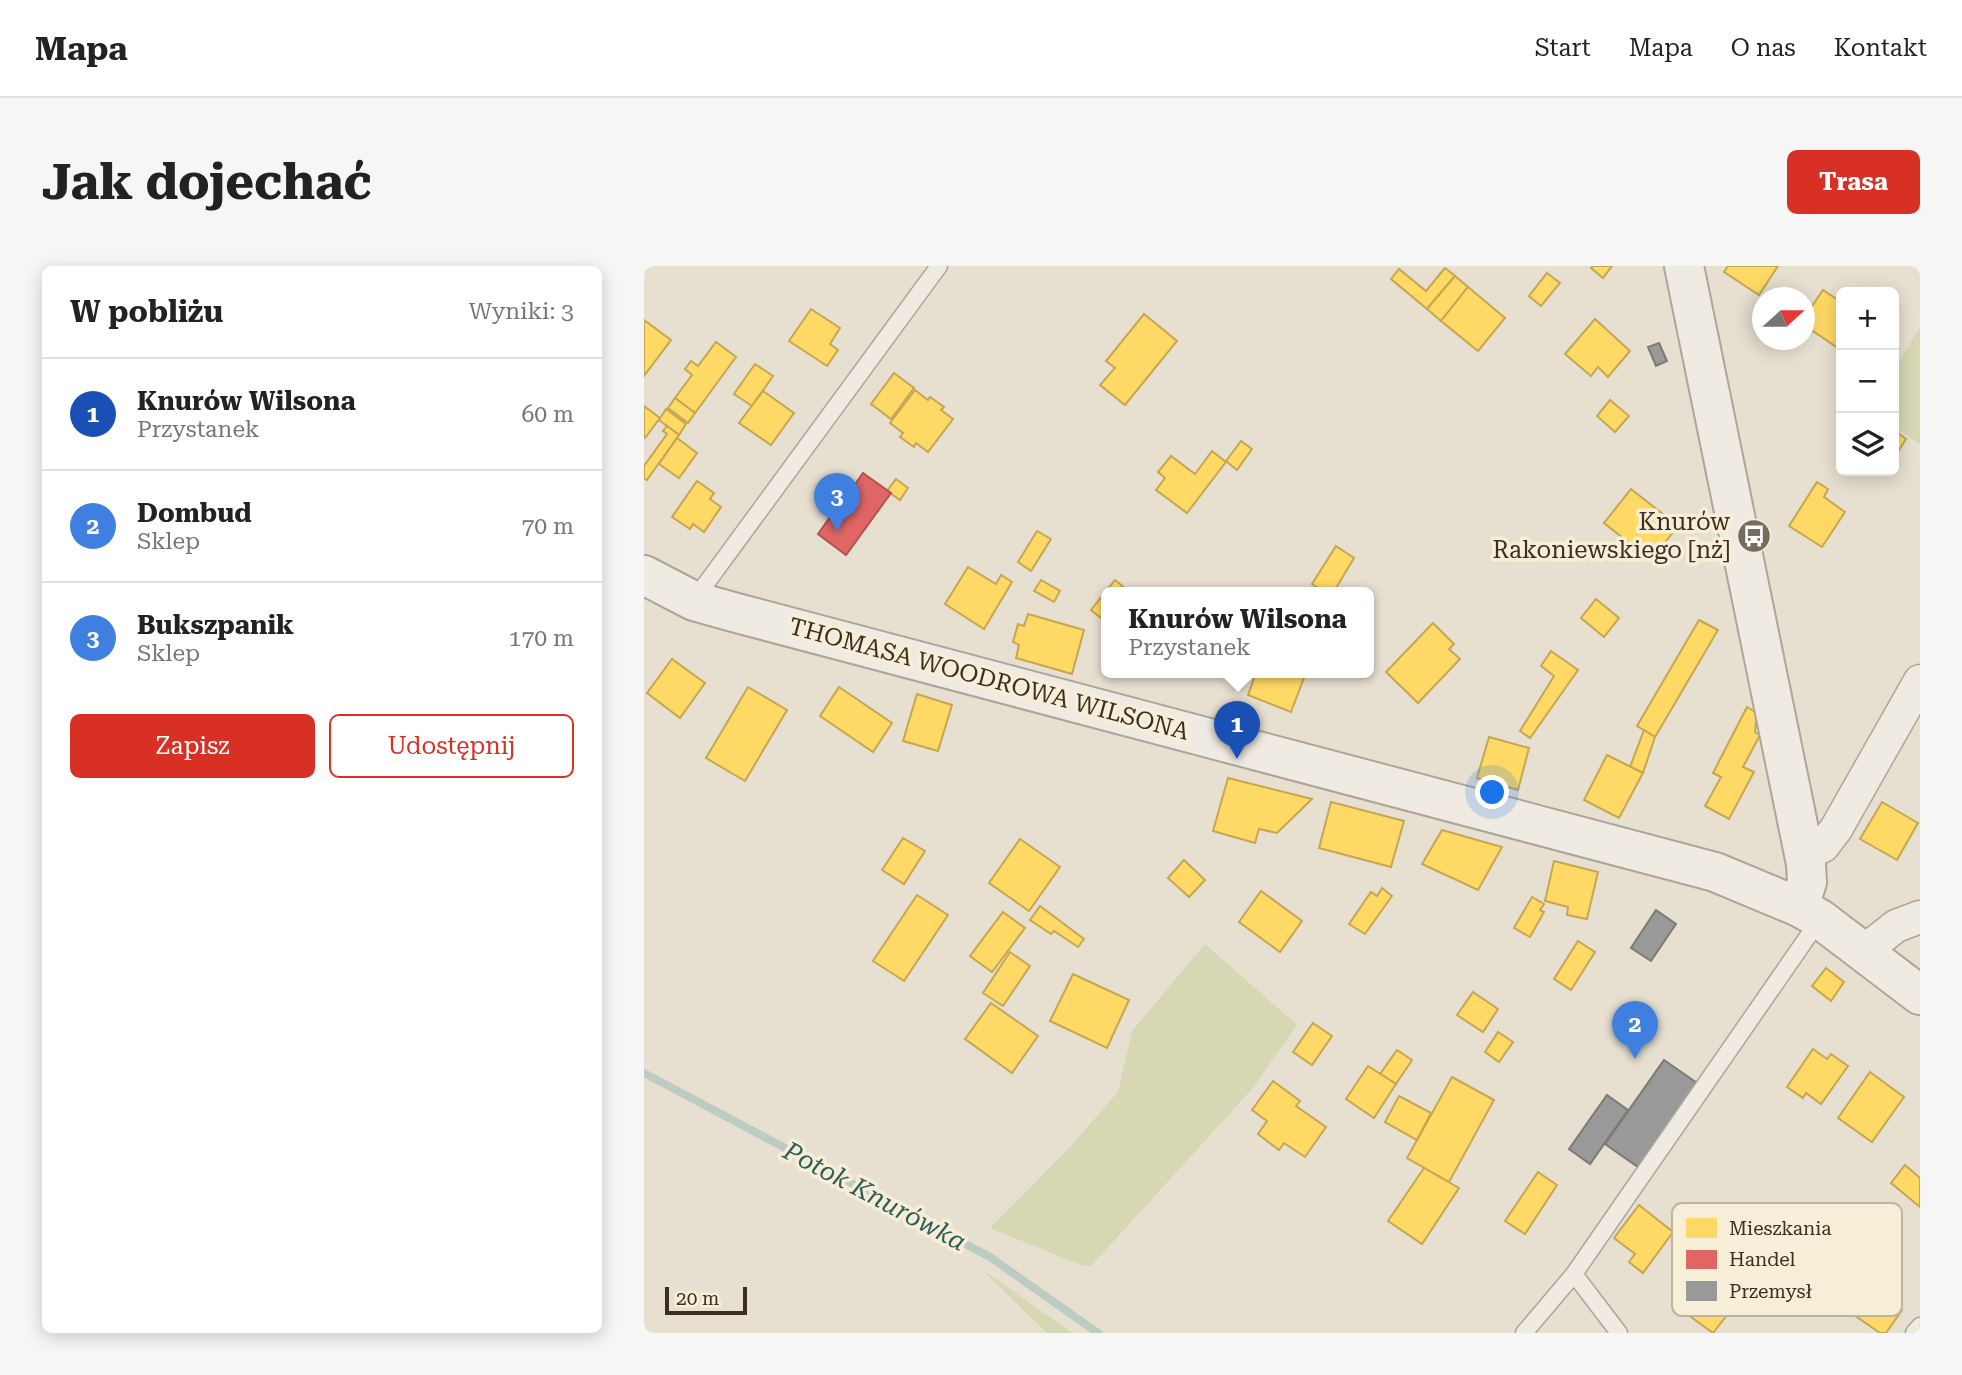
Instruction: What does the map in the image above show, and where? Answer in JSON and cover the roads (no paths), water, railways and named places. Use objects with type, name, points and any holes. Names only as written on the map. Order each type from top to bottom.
[{"type":"street","points":[[1684,266],[1808,874],[1809,913]]},
{"type":"street","name":"THOMASA WOODROWA WILSONA","points":[[644,575],[694,601],[1715,872],[1809,913],[1920,995]]},
{"type":"street","points":[[1804,854],[1823,846],[1836,829],[1920,681]]},
{"type":"street","points":[[1863,952],[1896,926],[1920,917]]},
{"type":"lane","points":[[694,601],[939,266]]},
{"type":"lane","points":[[1524,1333],[1574,1274],[1809,913]]},
{"type":"lane","points":[[1574,1274],[1619,1333]]},
{"type":"lane","points":[[1914,1333],[1920,1326]]},
{"type":"waterway","name":"Potok Knurówka","points":[[644,1073],[990,1257],[1098,1333]]},
{"type":"place","name":"Bukszpanik","points":[[837,531]]},
{"type":"place","name":"Knurów Rakoniewskiego [nż]","points":[[1754,536]]},
{"type":"place","name":"Knurów Wilsona","points":[[1237,759]]},
{"type":"place","name":"Dombud","points":[[1635,1059]]}]
